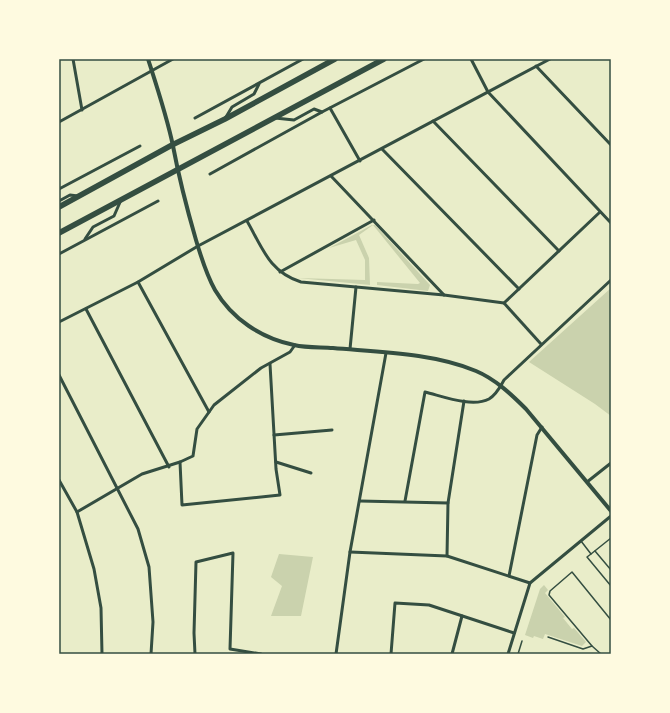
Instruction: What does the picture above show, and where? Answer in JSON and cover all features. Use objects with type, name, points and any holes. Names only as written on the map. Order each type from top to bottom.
[{"type":"highway","points":[[59,208],[172,145],[225,119],[335,59]]},
{"type":"highway","points":[[59,233],[384,59]]},
{"type":"street","points":[[72,59],[82,110]]},
{"type":"street","points":[[148,59],[198,246],[209,279],[223,303],[233,314],[257,332],[295,345],[350,349],[441,360],[476,371],[501,387],[517,400],[542,427],[611,511]]},
{"type":"street","points":[[59,122],[173,59]]},
{"type":"street","points":[[195,118],[304,59]]},
{"type":"street","points":[[210,174],[322,112],[424,59]]},
{"type":"street","points":[[471,59],[488,92],[611,223]]},
{"type":"street","points":[[59,322],[138,282],[198,246],[550,59]]},
{"type":"street","points":[[536,66],[611,144]]},
{"type":"street","points":[[225,119],[232,107],[254,94],[259,84]]},
{"type":"street","points":[[330,108],[360,161]]},
{"type":"street","points":[[274,118],[294,120],[314,109],[322,112]]},
{"type":"street","points":[[433,121],[559,251]]},
{"type":"street","points":[[59,189],[140,146]]},
{"type":"street","points":[[382,149],[519,289]]},
{"type":"street","points":[[331,176],[444,295]]},
{"type":"street","points":[[59,200],[70,195],[81,196]]},
{"type":"street","points":[[84,240],[93,227],[114,216],[121,200]]},
{"type":"street","points":[[59,254],[158,201]]},
{"type":"street","points":[[504,303],[600,212]]},
{"type":"street","points":[[280,272],[374,220]]},
{"type":"street","points":[[247,221],[271,263],[280,272],[290,278],[301,282],[444,295],[504,303],[541,344]]},
{"type":"street","points":[[405,501],[425,392],[464,401],[474,402],[486,400],[501,387],[504,380],[541,344],[611,280]]},
{"type":"street","points":[[138,282],[209,412]]},
{"type":"street","points":[[350,349],[356,287]]},
{"type":"street","points":[[86,309],[169,466]]},
{"type":"street","points":[[76,512],[142,474],[169,466],[193,456],[197,429],[214,405],[261,368],[290,352],[295,345]]},
{"type":"street","points":[[336,654],[350,552],[386,353]]},
{"type":"street","points":[[180,462],[182,505],[280,495],[274,436],[270,364]]},
{"type":"street","points":[[59,375],[118,488],[138,530],[149,567],[153,622],[151,654]]},
{"type":"street","points":[[447,556],[448,503],[464,401]]},
{"type":"street","points":[[509,576],[537,435],[542,427]]},
{"type":"street","points":[[274,436],[332,430]]},
{"type":"street","points":[[276,462],[311,473]]},
{"type":"street","points":[[587,482],[611,463]]},
{"type":"street","points":[[59,480],[76,512],[94,569],[101,608],[102,654]]},
{"type":"street","points":[[360,501],[448,503]]},
{"type":"street","points":[[508,654],[530,583],[611,516]]},
{"type":"street","points":[[350,552],[447,556],[530,583]]},
{"type":"street","points":[[195,654],[194,633],[196,562],[233,554],[230,649],[260,654]]},
{"type":"street","points":[[391,654],[395,603],[429,605],[514,633]]},
{"type":"street","points":[[452,654],[462,616]]},
{"type":"lane","points":[[611,538],[587,557],[611,586]]},
{"type":"lane","points":[[581,541],[591,554]]},
{"type":"lane","points":[[595,551],[611,570]]},
{"type":"lane","points":[[601,654],[592,646],[549,595],[550,591],[572,572],[611,620]]},
{"type":"lane","points":[[548,638],[583,649],[592,646]]},
{"type":"lane","points":[[518,654],[522,641]]},
{"type":"green space","points":[[372,225],[359,235],[369,258],[370,285],[298,278],[365,280],[365,260],[356,240],[329,248]]},
{"type":"green space","points":[[373,225],[375,225],[430,285],[428,291],[377,285],[377,282],[420,283]]},
{"type":"green space","points":[[611,288],[611,416],[595,404],[529,362]]},
{"type":"green space","points":[[279,554],[313,557],[301,616],[271,616],[282,586],[271,577]]},
{"type":"green space","points":[[544,585],[548,590],[545,593],[565,617],[563,618],[586,642],[582,646],[545,634],[543,639],[525,635],[540,589]]}]
